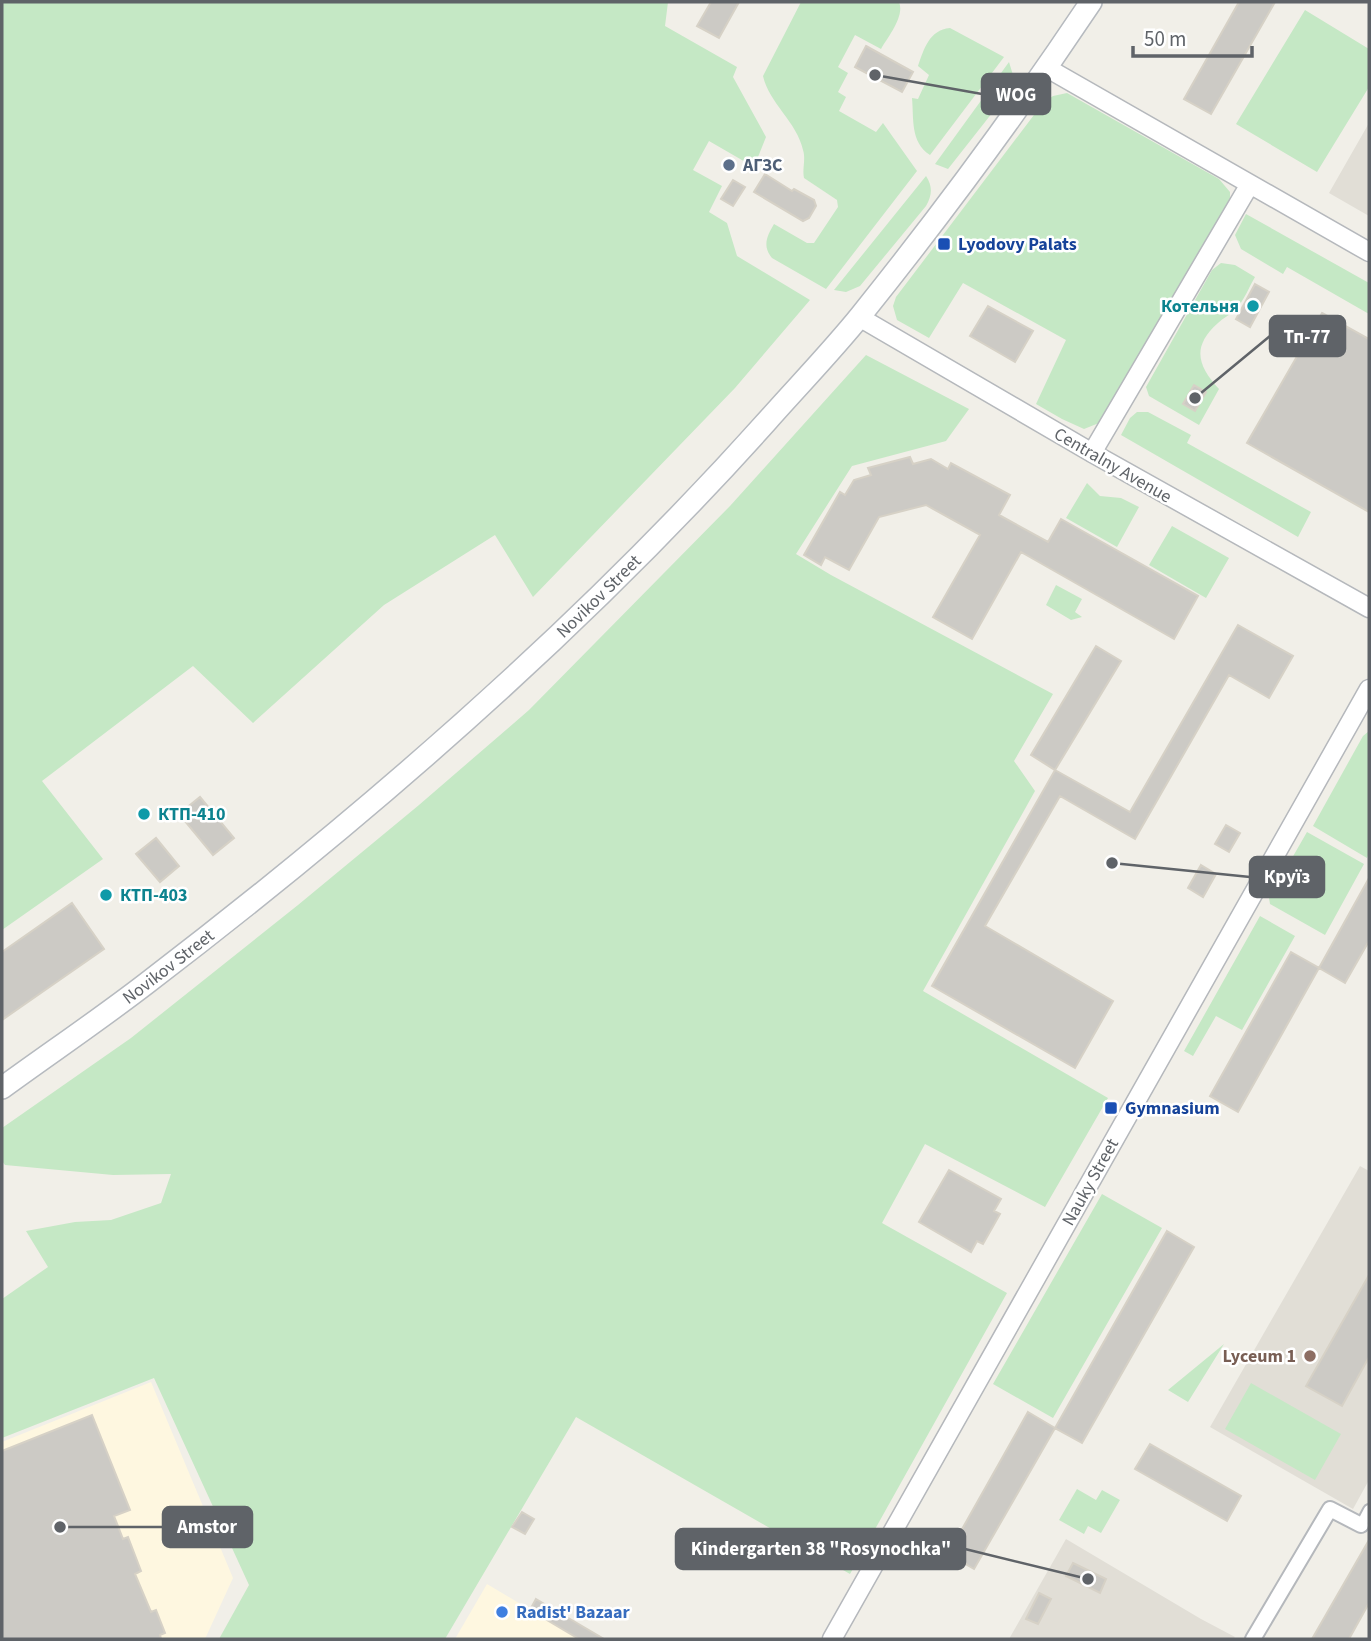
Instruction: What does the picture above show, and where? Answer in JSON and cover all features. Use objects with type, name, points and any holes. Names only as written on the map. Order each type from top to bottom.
[{"type":"main road","name":"Novikov Street","points":[[2,1088],[145,985],[243,908],[451,731],[600,596],[744,446],[859,317],[1014,115],[1090,2]]},
{"type":"street","points":[[1047,68],[1369,252]]},
{"type":"street","points":[[1092,453],[1250,184]]},
{"type":"street","name":"Centralny Avenue","points":[[859,317],[1092,453],[1369,608]]},
{"type":"street","name":"Nauky Street","points":[[832,1639],[1369,689]]},
{"type":"street","points":[[1253,1639],[1330,1509],[1361,1525],[1369,1510]]},
{"type":"shaded area","points":[[1369,123],[1369,216],[1329,193]]},
{"type":"shaded area","name":"Lyceum 1","points":[[1360,1166],[1369,1171],[1369,1480],[1353,1509],[1210,1427]]},
{"type":"shaded area","points":[[151,1382],[233,1578],[205,1639],[2,1639],[2,1442]]},
{"type":"shaded area","points":[[1066,1539],[1201,1619],[1235,1637],[1009,1639]]},
{"type":"shaded area","name":"Radist' Bazaar","points":[[487,1584],[579,1639],[455,1639]]},
{"type":"green space","points":[[2,2],[668,2],[665,26],[737,67],[733,77],[766,137],[754,167],[709,141],[693,170],[722,186],[709,212],[727,223],[737,256],[810,300],[735,388],[533,597],[495,535],[384,605],[253,723],[193,666],[42,781],[103,859],[2,930]]},
{"type":"green space","points":[[801,2],[899,2],[898,20],[881,49],[855,35],[838,67],[848,73],[838,92],[846,97],[839,111],[876,132],[883,123],[917,171],[826,289],[772,258],[766,245],[774,224],[807,243],[814,243],[838,207],[837,200],[804,178],[804,153],[800,140],[771,95],[763,76]]},
{"type":"green space","points":[[1305,10],[1369,49],[1369,87],[1317,172],[1236,124]]},
{"type":"green space","points":[[950,28],[1004,57],[930,155],[916,137],[912,98],[918,99],[929,75],[918,66],[925,47],[937,32]]},
{"type":"green space","points":[[1009,62],[1013,75],[1011,89],[948,169],[935,164]]},
{"type":"green space","points":[[1067,93],[1219,179],[1230,192],[1230,200],[1106,414],[1099,423],[1084,429],[1036,404],[1066,340],[963,283],[929,338],[897,320],[893,306],[896,297],[1043,103],[1053,96]]},
{"type":"green space","points":[[926,176],[931,191],[926,206],[860,286],[846,292],[834,290]]},
{"type":"green space","points":[[1246,214],[1369,283],[1369,314],[1287,267],[1283,274],[1241,249],[1235,235]]},
{"type":"green space","points":[[1221,263],[1235,265],[1255,277],[1238,306],[1209,332],[1204,340],[1200,356],[1202,364],[1219,389],[1199,425],[1149,396],[1146,387],[1212,270]]},
{"type":"green space","points":[[866,355],[969,409],[946,441],[852,466],[796,554],[1053,694],[1014,761],[1035,791],[923,991],[1108,1098],[1045,1207],[925,1144],[882,1223],[1007,1293],[850,1574],[576,1417],[445,1639],[219,1639],[249,1585],[154,1378],[2,1438],[2,1299],[48,1267],[26,1231],[75,1222],[111,1220],[161,1203],[171,1174],[113,1175],[5,1165],[2,1161],[2,1128],[131,1038],[298,905],[529,710],[730,506]]},
{"type":"green space","points":[[1137,412],[1148,412],[1191,435],[1187,443],[1311,512],[1298,537],[1121,435],[1130,418]]},
{"type":"green space","points":[[1087,483],[1100,496],[1121,498],[1139,507],[1117,547],[1066,518]]},
{"type":"green space","points":[[1172,526],[1229,558],[1206,598],[1149,565]]},
{"type":"green space","points":[[1056,585],[1082,599],[1075,612],[1082,617],[1071,620],[1046,605]]},
{"type":"green space","points":[[1369,731],[1367,858],[1313,826],[1363,736]]},
{"type":"green space","points":[[1307,832],[1364,864],[1325,935],[1270,904],[1269,898]]},
{"type":"green space","points":[[1260,916],[1295,936],[1242,1030],[1216,1016],[1193,1056],[1184,1051]]},
{"type":"green space","points":[[1102,1194],[1162,1228],[1053,1418],[993,1384]]},
{"type":"green space","points":[[1224,1344],[1188,1402],[1168,1390]]},
{"type":"green space","points":[[1251,1383],[1341,1434],[1315,1480],[1225,1429]]},
{"type":"green space","points":[[1077,1489],[1096,1500],[1102,1490],[1120,1500],[1101,1533],[1088,1526],[1084,1534],[1059,1520]]},
{"type":"building","points":[[711,2],[739,2],[719,38],[697,26]]},
{"type":"building","points":[[1239,2],[1275,2],[1211,114],[1184,99]]},
{"type":"building","points":[[866,46],[913,72],[902,92],[855,67]]},
{"type":"building","points":[[765,174],[792,191],[794,189],[814,200],[816,206],[809,218],[803,221],[754,192]]},
{"type":"building","points":[[733,180],[745,187],[733,206],[721,199]]},
{"type":"building","name":"Котельня","points":[[1255,284],[1269,292],[1250,327],[1236,319]]},
{"type":"building","points":[[988,306],[1033,331],[1015,362],[970,336]]},
{"type":"building","points":[[1322,313],[1369,339],[1369,512],[1247,443]]},
{"type":"building","points":[[1194,385],[1206,392],[1195,411],[1183,404]]},
{"type":"building","points":[[910,457],[913,464],[931,459],[948,469],[951,463],[1010,495],[999,515],[1048,542],[1061,519],[1198,596],[1174,639],[1021,552],[972,639],[933,617],[980,535],[926,505],[879,517],[849,570],[825,557],[821,565],[804,555],[840,492],[845,495],[854,480],[871,475],[868,468]]},
{"type":"building","points":[[1238,625],[1293,656],[1269,698],[1229,675],[1135,839],[1060,796],[985,926],[1113,1001],[1075,1068],[932,986],[1055,770],[1130,812]]},
{"type":"building","points":[[1096,646],[1121,661],[1055,770],[1031,755]]},
{"type":"building","points":[[200,797],[234,838],[213,855],[179,814]]},
{"type":"building","points":[[1226,825],[1240,833],[1229,852],[1215,844]]},
{"type":"building","points":[[156,838],[179,866],[160,882],[136,854]]},
{"type":"building","points":[[1201,865],[1216,874],[1203,897],[1188,888]]},
{"type":"building","points":[[1369,878],[1369,941],[1345,983],[1319,968]]},
{"type":"building","points":[[72,903],[104,949],[2,1020],[2,952]]},
{"type":"building","points":[[1291,952],[1319,968],[1238,1112],[1210,1096]]},
{"type":"building","points":[[949,1170],[1001,1199],[994,1211],[1000,1214],[983,1244],[977,1241],[971,1252],[919,1222]]},
{"type":"building","points":[[1167,1231],[1194,1247],[1082,1443],[1055,1428]]},
{"type":"building","points":[[1369,1275],[1369,1357],[1342,1406],[1306,1386]]},
{"type":"building","points":[[1028,1412],[1055,1428],[974,1569],[948,1554]]},
{"type":"building","points":[[92,1415],[130,1510],[114,1516],[123,1539],[128,1537],[141,1571],[135,1574],[151,1612],[156,1610],[165,1633],[160,1635],[161,1639],[2,1639],[2,1451]]},
{"type":"building","points":[[1150,1444],[1241,1496],[1227,1521],[1135,1469]]},
{"type":"building","points":[[522,1512],[534,1519],[525,1534],[512,1527]]},
{"type":"building","points":[[1369,1540],[1369,1603],[1349,1639],[1312,1639]]},
{"type":"building","points":[[1073,1563],[1106,1579],[1100,1593],[1066,1576]]},
{"type":"building","points":[[1039,1593],[1051,1599],[1038,1624],[1026,1619]]},
{"type":"building","points":[[536,1599],[604,1639],[579,1639],[530,1610]]},
{"type":"place","name":"WOG","points":[[875,75]]},
{"type":"place","name":"АГЗС","points":[[729,165]]},
{"type":"place","name":"Lyodovy Palats","points":[[944,244]]},
{"type":"place","name":"Котельня","points":[[1253,306]]},
{"type":"place","name":"Тп-77","points":[[1195,398]]},
{"type":"place","name":"КТП-410","points":[[144,814]]},
{"type":"place","name":"Круїз","points":[[1112,863]]},
{"type":"place","name":"КТП-403","points":[[106,895]]},
{"type":"place","name":"Gymnasium","points":[[1111,1108]]},
{"type":"place","name":"Lyceum 1","points":[[1310,1356]]},
{"type":"place","name":"Amstor","points":[[60,1527]]},
{"type":"place","name":"Kindergarten 38 \"Rosynochka\"","points":[[1088,1579]]},
{"type":"place","name":"Radist' Bazaar","points":[[502,1612]]}]
